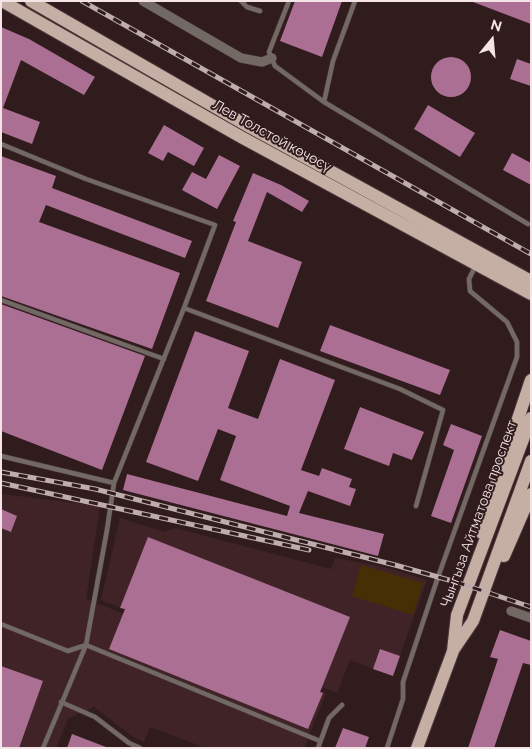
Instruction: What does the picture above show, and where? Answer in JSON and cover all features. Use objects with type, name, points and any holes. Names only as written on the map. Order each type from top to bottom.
[{"type":"main road","name":"Лев Толстой көчөсү","points":[[2,1],[241,137],[531,294]]},
{"type":"main road","name":"Лев Толстой көчөсү","points":[[31,1],[248,126],[531,281]]},
{"type":"main road","points":[[474,570],[477,543],[531,380]]},
{"type":"main road","name":"Чынгыза Айтматова проспект","points":[[417,748],[453,651],[458,615],[531,418]]},
{"type":"main road","name":"Чынгыза Айтматова проспект","points":[[453,651],[473,622],[531,461]]},
{"type":"main road","points":[[490,576],[506,553],[531,494]]},
{"type":"street","points":[[143,1],[241,58],[262,62],[272,58]]},
{"type":"street","points":[[511,612],[531,618]]},
{"type":"lane","points":[[241,1],[247,7],[260,11]]},
{"type":"lane","points":[[289,1],[270,52],[275,66],[324,102],[528,224]]},
{"type":"lane","points":[[324,102],[333,61],[355,1]]},
{"type":"lane","points":[[1,144],[86,179],[215,225],[114,483],[86,645],[43,748]]},
{"type":"lane","points":[[387,748],[403,699],[403,682],[438,577],[517,357],[518,342],[507,322],[470,291],[469,279],[476,265]]},
{"type":"lane","points":[[1,300],[164,359]]},
{"type":"lane","points":[[184,308],[400,388],[443,410],[416,506]]},
{"type":"lane","points":[[1,456],[114,483]]},
{"type":"lane","points":[[1,624],[68,651],[86,645],[320,741]]},
{"type":"lane","points":[[61,702],[95,717],[128,746],[140,748]]},
{"type":"lane","points":[[318,748],[329,718],[342,705]]},
{"type":"shaded area","points":[[1,494],[100,506],[86,599],[326,693],[304,748],[206,748],[150,727],[144,742],[132,736],[94,707],[68,719],[56,748],[1,748]]},
{"type":"shaded area","points":[[120,518],[164,532],[175,528],[331,569],[335,558],[380,566],[427,580],[400,656],[373,669],[350,660],[337,693],[101,600]]},
{"type":"shaded area","points":[[361,565],[423,583],[413,615],[352,596]]},
{"type":"building","points":[[295,1],[342,1],[322,57],[280,41]]},
{"type":"building","points":[[531,1],[531,24],[473,2]]},
{"type":"building","points":[[1,27],[29,39],[95,77],[84,95],[21,60],[3,108],[40,122],[32,144],[1,132]]},
{"type":"building","points":[[451,57],[465,63],[471,77],[465,91],[451,97],[437,91],[431,77],[437,63]]},
{"type":"building","points":[[517,59],[531,64],[531,86],[510,79]]},
{"type":"building","points":[[428,105],[475,133],[460,157],[414,129]]},
{"type":"building","points":[[164,125],[204,148],[194,166],[168,152],[163,161],[148,153]]},
{"type":"building","points":[[512,153],[531,163],[531,185],[503,170]]},
{"type":"building","points":[[219,155],[240,166],[217,209],[182,190],[192,172],[206,179]]},
{"type":"building","points":[[1,156],[56,176],[52,188],[192,241],[185,258],[46,205],[39,222],[180,273],[152,349],[1,296]]},
{"type":"building","points":[[253,173],[281,185],[309,201],[302,212],[267,192],[248,241],[302,262],[278,328],[206,301],[236,222],[233,221]]},
{"type":"building","points":[[1,304],[145,356],[102,470],[1,431]]},
{"type":"building","points":[[330,325],[450,370],[440,395],[320,351]]},
{"type":"building","points":[[195,331],[249,351],[228,408],[258,419],[280,359],[335,380],[301,470],[319,476],[322,468],[352,479],[349,487],[356,489],[350,506],[308,491],[299,513],[384,534],[378,556],[123,490],[127,474],[287,516],[290,506],[220,480],[236,436],[218,429],[198,481],[146,462]]},
{"type":"building","points":[[360,407],[424,432],[412,460],[393,453],[389,466],[344,449]]},
{"type":"building","points":[[451,424],[482,436],[451,523],[431,516],[454,450],[443,445]]},
{"type":"building","points":[[1,509],[17,516],[11,532],[1,528]]},
{"type":"building","points":[[148,537],[350,617],[320,692],[323,693],[308,729],[109,649],[125,609],[120,608]]},
{"type":"building","points":[[500,630],[531,641],[531,665],[523,663],[494,748],[468,748],[498,659],[490,657]]},
{"type":"building","points":[[380,649],[400,656],[393,676],[373,669]]},
{"type":"building","points":[[1,666],[43,681],[19,748],[1,748]]},
{"type":"building","points":[[343,728],[369,737],[365,748],[335,748]]},
{"type":"building","points":[[72,734],[106,747],[106,748],[67,748]]},
{"type":"railway","points":[[82,1],[531,254]]},
{"type":"railway","points":[[1,472],[95,489],[395,565],[456,582],[531,607]]},
{"type":"railway","points":[[1,483],[309,550]]}]
